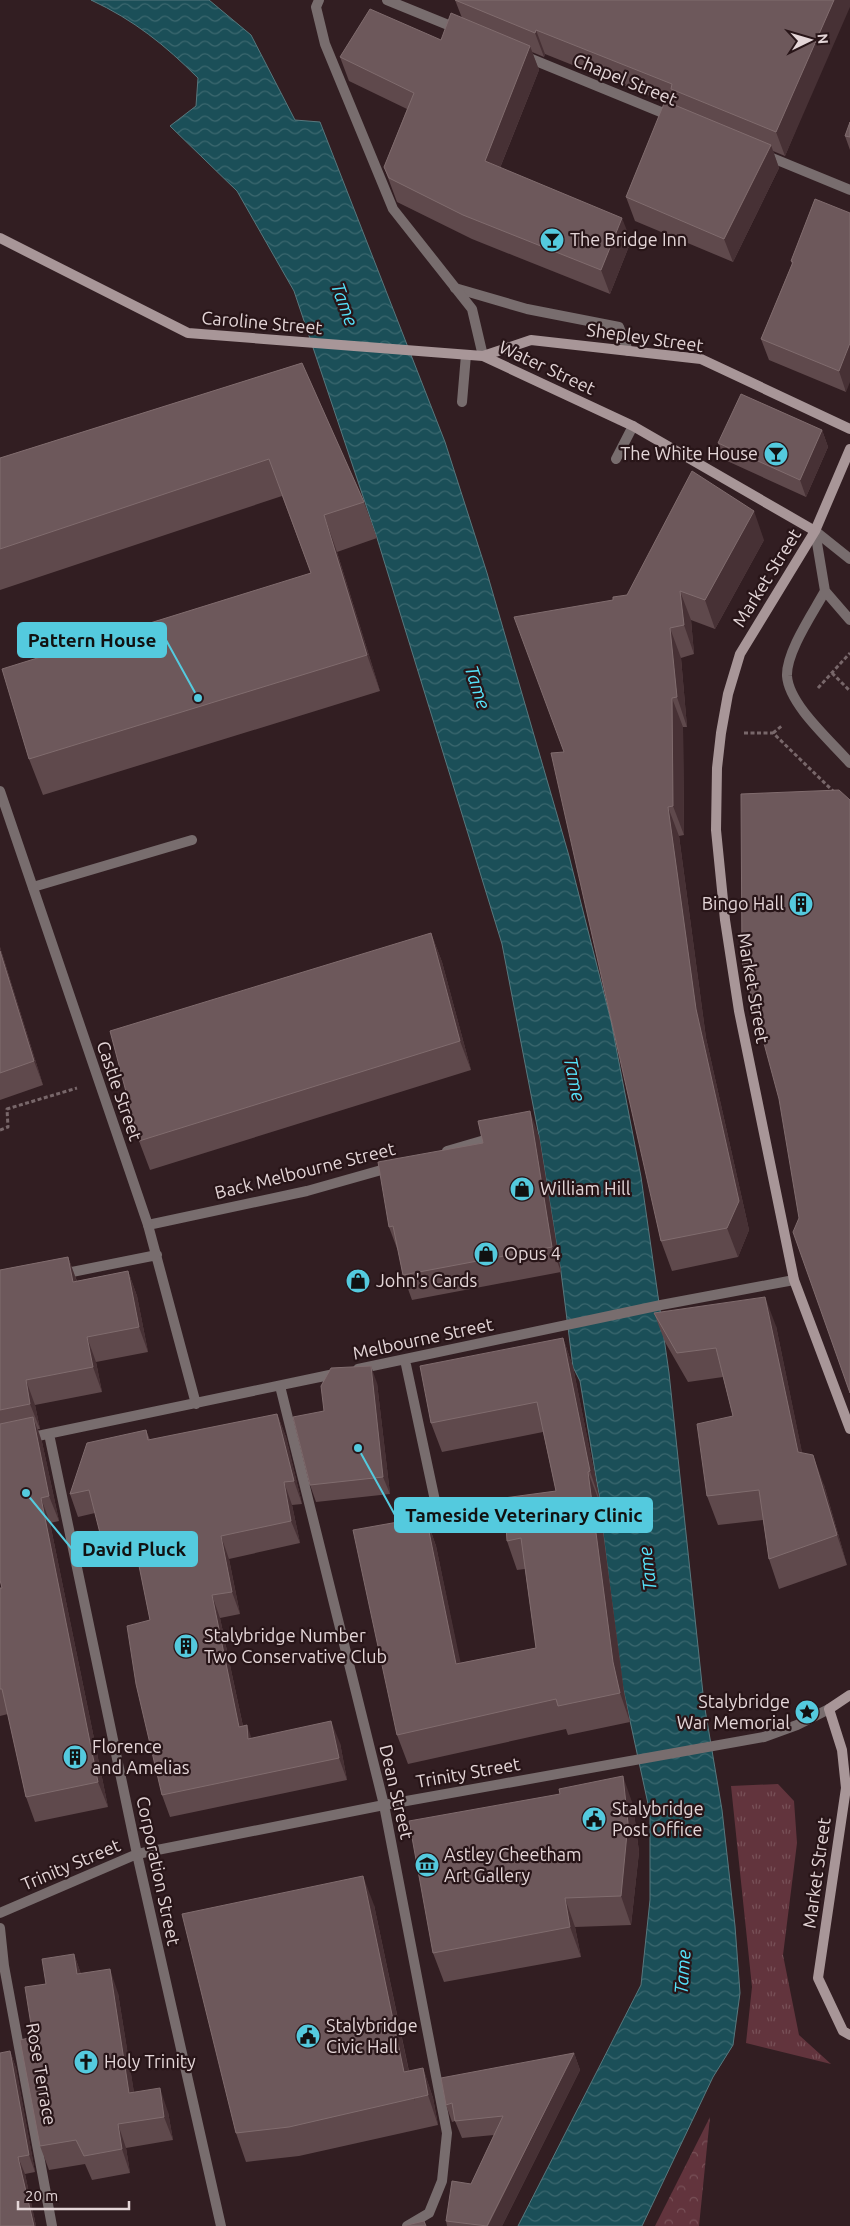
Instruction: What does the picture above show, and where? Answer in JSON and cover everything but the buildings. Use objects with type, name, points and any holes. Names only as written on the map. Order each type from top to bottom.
[{"type":"main road","name":"Caroline Street","points":[[0,238],[188,333],[483,356]]},
{"type":"main road","name":"Shepley Street","points":[[483,356],[530,340],[701,359],[850,429]]},
{"type":"main road","name":"Water Street","points":[[483,356],[633,426],[815,531]]},
{"type":"main road","name":"Market Street","points":[[850,450],[815,531],[740,654],[728,694],[721,733],[717,768],[716,830],[725,920],[739,1011],[794,1280],[850,1429]]},
{"type":"main road","points":[[829,1709],[850,1695]]},
{"type":"main road","name":"Market Street","points":[[829,1709],[842,1750],[846,1788],[818,1978],[843,2031],[850,2035]]},
{"type":"street","name":"Water Street","points":[[319,0],[316,8],[325,44],[393,209],[472,309],[483,356]]},
{"type":"street","points":[[387,0],[468,34]]},
{"type":"street","name":"Chapel Street","points":[[514,52],[686,123]]},
{"type":"street","points":[[759,153],[850,190]]},
{"type":"street","points":[[455,288],[527,309],[619,327],[628,351]]},
{"type":"street","points":[[462,402],[466,355]]},
{"type":"street","points":[[616,459],[633,426]]},
{"type":"street","points":[[815,531],[850,559]]},
{"type":"street","points":[[815,531],[825,592],[850,620]]},
{"type":"street","points":[[825,592],[792,652],[787,675],[791,693],[801,708],[850,763]]},
{"type":"street","name":"Castle Street","points":[[0,791],[148,1225],[196,1404]]},
{"type":"street","points":[[33,887],[192,840]]},
{"type":"street","points":[[441,1153],[498,1136]]},
{"type":"street","name":"Back Melbourne Street","points":[[148,1225],[307,1191],[403,1164]]},
{"type":"street","points":[[49,1276],[157,1255]]},
{"type":"street","name":"Melbourne Street","points":[[20,1440],[661,1305],[794,1280]]},
{"type":"street","points":[[404,1360],[440,1524]]},
{"type":"street","name":"Dean Street","points":[[280,1386],[384,1805],[447,2133],[442,2181],[429,2213],[407,2226]]},
{"type":"street","name":"Corporation Street","points":[[49,1434],[137,1854],[221,2226]]},
{"type":"street","name":"Trinity Street","points":[[0,1913],[137,1854],[384,1805],[764,1737],[797,1725],[829,1709]]},
{"type":"street","name":"Rose Terrace","points":[[0,1928],[4,1966],[52,2226]]},
{"type":"path","points":[[832,673],[850,691]]},
{"type":"path","points":[[721,733],[773,733],[836,794]]},
{"type":"path","points":[[0,1130],[8,1127],[8,1109],[99,1081]]},
{"type":"green space","points":[[778,1784],[794,1801],[797,1843],[783,1955],[799,2035],[831,2064],[746,2043],[752,1987],[731,1786]]},
{"type":"green space","points":[[710,2117],[699,2226],[655,2226]]},
{"type":"water","name":"Tame","points":[[91,0],[209,0],[251,35],[295,120],[320,122],[445,442],[487,573],[569,856],[611,1021],[641,1177],[669,1373],[704,1703],[722,1810],[735,1926],[740,1993],[733,2045],[713,2077],[642,2226],[518,2226],[641,1985],[650,1900],[650,1813],[621,1679],[600,1501],[580,1381],[573,1367],[561,1272],[539,1136],[502,944],[377,538],[294,291],[237,191],[170,126],[196,106],[198,78],[148,34],[121,16]]},
{"type":"place","name":"The Bridge Inn","points":[[552,240]]},
{"type":"place","name":"The White House","points":[[776,454]]},
{"type":"place","name":"Pattern House","points":[[198,698]]},
{"type":"place","name":"Bingo Hall","points":[[801,904]]},
{"type":"place","name":"William Hill","points":[[522,1189]]},
{"type":"place","name":"Opus 4","points":[[486,1254]]},
{"type":"place","name":"John's Cards","points":[[358,1281]]},
{"type":"place","name":"Tameside Veterinary Clinic","points":[[358,1448]]},
{"type":"place","name":"David Pluck","points":[[26,1493]]},
{"type":"place","name":"Stalybridge Number Two Conservative Club","points":[[186,1646]]},
{"type":"place","name":"Stalybridge War Memorial","points":[[807,1712]]},
{"type":"place","name":"Florence and Amelias","points":[[75,1757]]},
{"type":"place","name":"Stalybridge Post Office","points":[[594,1819]]},
{"type":"place","name":"Astley Cheetham Art Gallery","points":[[427,1865]]},
{"type":"place","name":"Stalybridge Civic Hall","points":[[308,2036]]},
{"type":"place","name":"Holy Trinity","points":[[86,2062]]}]
